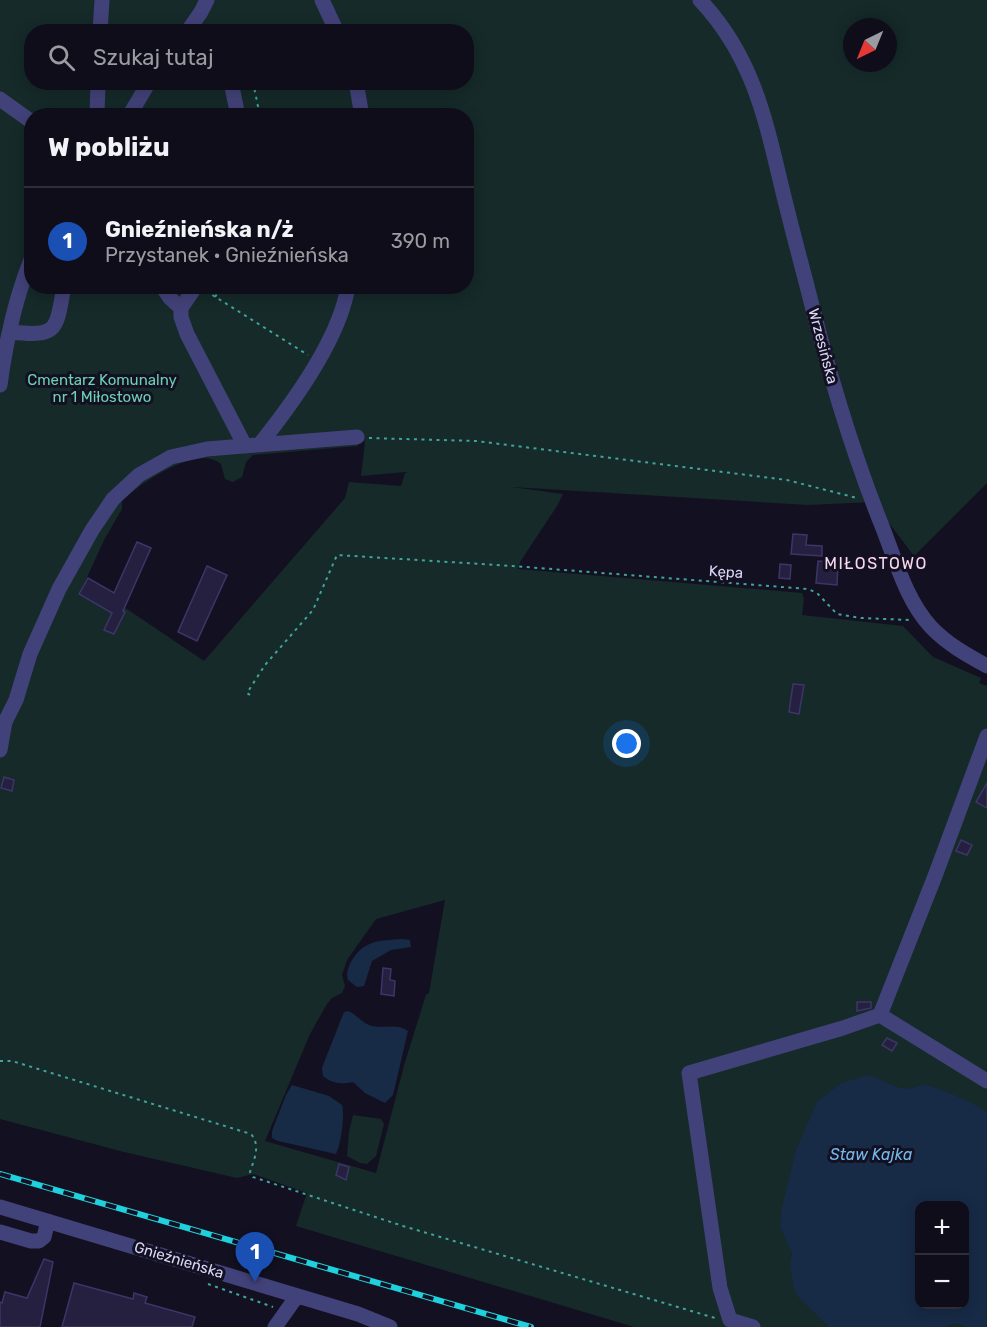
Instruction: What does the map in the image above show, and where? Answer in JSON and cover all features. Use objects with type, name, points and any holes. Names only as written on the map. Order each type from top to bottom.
[{"type":"street","points":[[100,24],[102,0]]},
{"type":"street","points":[[192,24],[207,0]]},
{"type":"street","points":[[322,0],[333,24]]},
{"type":"street","name":"Wrzesińska","points":[[700,0],[726,31],[737,49],[759,99],[826,361],[856,457],[903,578],[926,621],[956,648],[987,666]]},
{"type":"street","points":[[97,108],[98,90]]},
{"type":"street","points":[[134,108],[144,90]]},
{"type":"street","points":[[233,90],[236,108]]},
{"type":"street","points":[[357,90],[361,108]]},
{"type":"street","points":[[0,99],[24,116]]},
{"type":"street","points":[[0,385],[24,277]]},
{"type":"street","points":[[10,332],[46,333],[57,323],[62,294]]},
{"type":"street","points":[[167,294],[181,308]]},
{"type":"street","points":[[192,294],[181,308],[181,317],[187,334],[253,445]]},
{"type":"street","points":[[253,445],[317,361],[337,321],[345,294]]},
{"type":"street","points":[[0,750],[2,721],[16,700],[30,654],[60,589],[92,530],[113,499],[139,475],[171,457],[207,449],[357,437]]},
{"type":"street","points":[[753,1327],[730,1320],[720,1288],[689,1073],[843,1029],[880,1015],[987,736]]},
{"type":"street","points":[[880,1015],[987,1081]]},
{"type":"street","name":"Gnieźnieńska","points":[[0,1208],[358,1314],[390,1327]]},
{"type":"street","points":[[0,1232],[39,1241],[44,1237],[48,1221]]},
{"type":"street","points":[[281,1326],[297,1296]]},
{"type":"path","points":[[255,90],[258,108]]},
{"type":"path","points":[[210,294],[317,361]]},
{"type":"path","points":[[357,437],[476,441],[776,478],[873,502]]},
{"type":"path","name":"Kępa","points":[[250,694],[247,693],[265,665],[313,610],[337,555],[808,589],[817,593],[837,614],[861,618],[926,621]]},
{"type":"path","points":[[0,1061],[12,1061],[251,1134],[256,1139],[250,1172],[252,1177],[701,1314],[730,1320]]},
{"type":"green space","name":"Cmentarz Komunalny nr 1 Miłostowo","points":[[0,0],[987,0],[987,483],[914,556],[873,502],[808,505],[512,487],[563,494],[520,562],[518,569],[802,593],[804,599],[802,615],[903,626],[933,657],[981,678],[979,683],[987,686],[987,1327],[634,1327],[296,1226],[307,1193],[253,1174],[237,1178],[124,1152],[0,1119]],"holes":[[[358,435],[365,442],[361,476],[405,472],[408,473],[405,473],[401,486],[349,482],[345,498],[204,661],[124,607],[101,606],[79,595],[104,540],[122,509],[122,501],[141,485],[169,468],[184,462],[211,459],[221,464],[225,479],[233,482],[242,477],[246,462],[253,455],[358,446]],[[445,900],[429,993],[426,995],[405,1062],[376,1173],[265,1141],[310,1034],[327,1004],[332,998],[342,993],[345,986],[342,975],[347,960],[376,919]]]},
{"type":"green space","points":[[353,1115],[381,1119],[384,1124],[376,1156],[367,1164],[347,1156]]},
{"type":"water","points":[[410,940],[411,947],[391,950],[372,961],[364,986],[357,987],[348,980],[349,966],[361,949],[373,943]]},
{"type":"water","points":[[348,1011],[369,1025],[394,1026],[408,1031],[393,1095],[385,1103],[365,1093],[353,1082],[337,1083],[323,1076],[322,1068],[325,1060],[344,1012]]},
{"type":"water","name":"Staw Kajka","points":[[868,1075],[901,1088],[923,1084],[972,1103],[987,1112],[986,1327],[967,1327],[955,1323],[946,1327],[829,1327],[800,1299],[794,1290],[790,1265],[792,1253],[780,1227],[782,1207],[796,1150],[817,1102],[841,1083]]},
{"type":"water","points":[[292,1085],[329,1096],[342,1105],[342,1130],[336,1154],[272,1138],[272,1131]]},
{"type":"building","points":[[793,534],[807,535],[806,545],[822,546],[822,556],[791,554]]},
{"type":"building","points":[[137,542],[151,548],[114,634],[104,630],[112,613],[79,594],[88,578],[114,593]]},
{"type":"building","points":[[818,561],[838,563],[837,585],[816,583]]},
{"type":"building","points":[[780,564],[791,565],[790,579],[779,578]]},
{"type":"building","points":[[207,566],[227,575],[197,641],[178,632]]},
{"type":"building","points":[[793,684],[804,685],[799,714],[789,712]]},
{"type":"building","points":[[4,777],[14,780],[12,791],[1,788]]},
{"type":"building","points":[[987,783],[987,808],[976,802]]},
{"type":"building","points":[[961,840],[972,845],[967,855],[956,851]]},
{"type":"building","points":[[383,968],[391,969],[390,980],[395,981],[394,996],[381,994]]},
{"type":"building","points":[[857,1002],[871,1002],[871,1008],[857,1011]]},
{"type":"building","points":[[887,1038],[897,1043],[892,1051],[882,1045]]},
{"type":"building","points":[[339,1164],[349,1167],[346,1180],[336,1175]]},
{"type":"building","points":[[44,1259],[53,1262],[40,1327],[0,1327],[0,1302],[2,1303],[5,1292],[27,1298]]},
{"type":"building","points":[[74,1283],[133,1299],[134,1293],[147,1297],[145,1303],[195,1317],[192,1327],[62,1327]]},
{"type":"railway","points":[[0,1174],[531,1327]]},
{"type":"place","name":"Gnieźnieńska n/ż","points":[[255,1282]]},
{"type":"district","name":"MIŁOSTOWO","points":[[876,563]]}]
